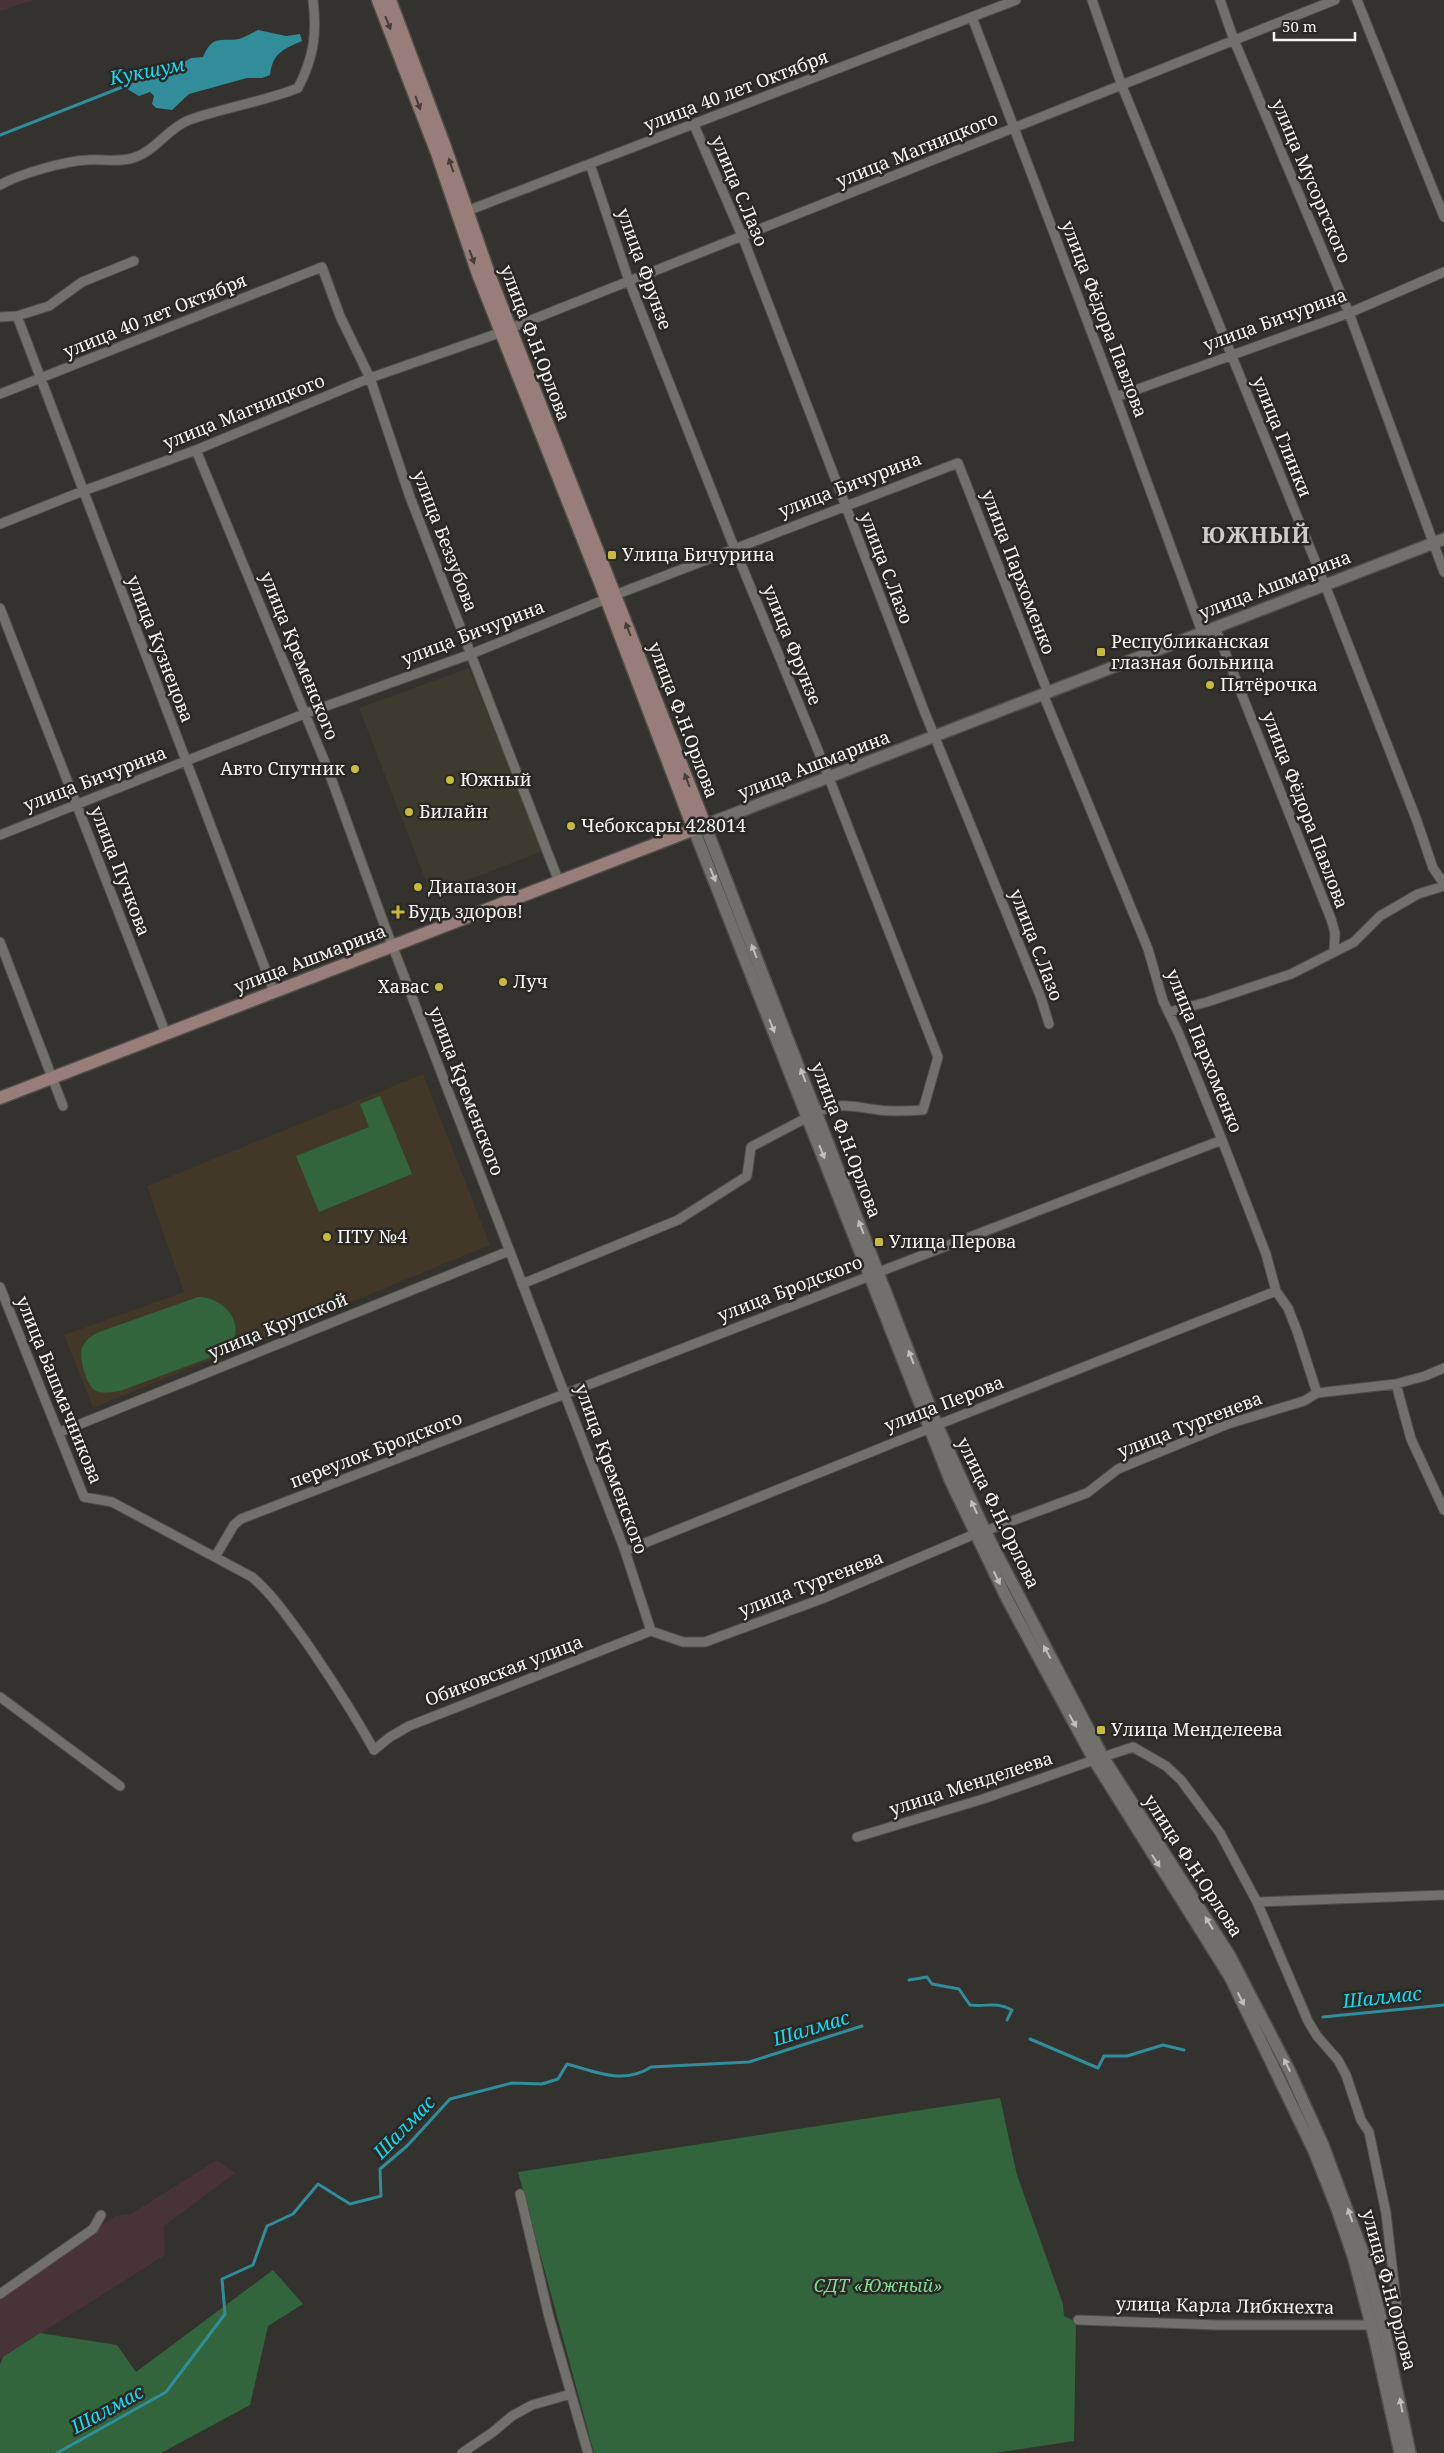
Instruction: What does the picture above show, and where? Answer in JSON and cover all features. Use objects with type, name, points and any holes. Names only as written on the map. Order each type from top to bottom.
[{"type":"main road","name":"улица Ф.Н.Орлова","points":[[378,0],[700,828]]},
{"type":"main road","name":"улица Ф.Н.Орлова","points":[[390,0],[444,144],[506,330]]},
{"type":"main road","name":"улица Ашмарина","points":[[0,1098],[700,828]]},
{"type":"street","points":[[0,185],[12,178],[70,162],[130,159],[149,151],[172,130],[187,121],[271,99],[298,88],[308,67],[316,28],[313,0]]},
{"type":"street","name":"улица 40 лет Октября","points":[[467,211],[1016,0]]},
{"type":"street","name":"улица Глинки","points":[[1092,0],[1122,86],[1325,585],[1414,813],[1432,868],[1444,885]]},
{"type":"street","name":"улица Мусоргского","points":[[1220,0],[1234,40],[1349,313],[1444,572]]},
{"type":"street","name":"улица Магницкого","points":[[0,524],[83,491],[196,450],[370,378],[506,330],[743,238],[1014,127],[1122,86],[1335,0]]},
{"type":"street","points":[[1357,0],[1444,217]]},
{"type":"street","name":"улица Фёдора Павлова","points":[[972,18],[1116,397],[1202,632]]},
{"type":"street","name":"улица С.Лазо","points":[[694,125],[743,238],[844,506],[1041,998],[1049,1024]]},
{"type":"street","name":"улица Фрунзе","points":[[590,164],[629,281],[734,547],[829,778],[938,1056],[923,1110],[878,1110],[841,1105],[830,1106],[812,1115]]},
{"type":"street","points":[[0,317],[17,316],[49,306],[82,282],[134,262]]},
{"type":"street","name":"улица 40 лет Октября","points":[[0,394],[322,268]]},
{"type":"street","name":"улица Беззубова","points":[[322,268],[340,316],[370,378],[410,498],[559,882]]},
{"type":"street","name":"улица Бичурина","points":[[1116,397],[1349,313],[1444,272]]},
{"type":"street","name":"улица Кузнецова","points":[[17,316],[274,992]]},
{"type":"street","name":"улица Кременского","points":[[196,450],[304,714],[328,767],[393,946],[625,1552],[651,1631]]},
{"type":"street","name":"улица Бичурина","points":[[0,835],[186,763],[304,714],[471,654],[734,547],[958,463]]},
{"type":"street","name":"улица Пархоменко","points":[[958,463],[1045,693],[1148,949],[1162,1001],[1169,1012],[1222,1140],[1266,1254],[1276,1291],[1288,1308],[1317,1393]]},
{"type":"street","name":"улица Ашмарина","points":[[700,828],[1444,538]]},
{"type":"street","name":"улица Пучкова","points":[[0,608],[166,1034]]},
{"type":"street","name":"улица Фёдора Павлова","points":[[1215,627],[1331,920],[1335,933],[1334,951]]},
{"type":"street","name":"улица Ф.Н.Орлова","points":[[700,828],[875,1274],[932,1427],[980,1532],[1042,1666],[1230,1977],[1280,2079],[1337,2208],[1377,2324],[1410,2453]]},
{"type":"street","points":[[1169,1012],[1207,1002],[1291,974],[1354,942],[1380,916],[1418,894],[1444,885]]},
{"type":"street","points":[[0,942],[63,1106]]},
{"type":"street","points":[[522,1284],[678,1220],[747,1176],[750,1147],[812,1115]]},
{"type":"street","name":"улица Бродского","points":[[566,1395],[1222,1140]]},
{"type":"street","name":"улица Крупской","points":[[58,1433],[510,1251]]},
{"type":"street","name":"улица Башмачникова","points":[[0,1287],[84,1497],[112,1502],[260,1583],[292,1622],[346,1700],[374,1750]]},
{"type":"street","name":"улица Перова","points":[[625,1552],[932,1427],[1276,1291]]},
{"type":"street","name":"улица Тургенева","points":[[651,1631],[684,1642],[705,1642],[824,1598],[980,1532],[1087,1493],[1118,1469],[1228,1424],[1304,1401],[1317,1393],[1396,1384],[1425,1376],[1444,1368]]},
{"type":"street","points":[[1396,1384],[1411,1439],[1444,1510]]},
{"type":"street","name":"переулок Бродского","points":[[215,1557],[234,1525],[241,1519],[566,1395]]},
{"type":"street","name":"Обиковская улица","points":[[374,1750],[390,1736],[409,1726],[651,1631]]},
{"type":"street","points":[[0,1697],[120,1786]]},
{"type":"street","name":"улица Менделеева","points":[[857,1837],[983,1799],[1133,1747],[1166,1766],[1181,1780],[1220,1833],[1257,1902]]},
{"type":"street","points":[[1400,2335],[1386,2213],[1369,2132],[1361,2120],[1346,2075],[1338,2060],[1317,2036],[1308,2021],[1257,1902],[1444,1895]]},
{"type":"street","points":[[520,2194],[549,2316],[588,2453]]},
{"type":"street","points":[[0,2294],[93,2229],[101,2215]]},
{"type":"street","name":"улица Карла Либкнехта","points":[[1078,2320],[1217,2325],[1377,2324]]},
{"type":"street","name":"улица Ф.Н.Орлова","points":[[1381,2339],[1400,2453]]},
{"type":"street","points":[[462,2453],[493,2432],[512,2416],[532,2405],[571,2394]]},
{"type":"shaded area","points":[[0,0],[33,0],[0,11]]},
{"type":"shaded area","name":"Южный","points":[[469,668],[543,851],[431,894],[359,708]]},
{"type":"shaded area","name":"ПТУ №4","points":[[423,1074],[490,1245],[93,1408],[64,1335],[184,1292],[147,1186]]},
{"type":"shaded area","points":[[217,2160],[235,2173],[164,2226],[165,2255],[0,2359],[0,2297],[115,2216],[131,2214]]},
{"type":"green space","points":[[380,1096],[412,1174],[319,1212],[296,1156],[369,1127],[360,1104]]},
{"type":"green space","points":[[198,1297],[209,1298],[218,1302],[232,1316],[235,1324],[235,1334],[232,1343],[225,1352],[120,1391],[102,1392],[92,1388],[86,1378],[81,1353],[85,1342],[89,1338],[99,1332]]},
{"type":"green space","name":"СДТ «Южный»","points":[[1000,2098],[1017,2175],[1063,2304],[1064,2316],[1076,2322],[1074,2441],[994,2453],[594,2453],[518,2172]]},
{"type":"green space","points":[[273,2270],[303,2304],[268,2326],[250,2405],[161,2453],[0,2453],[0,2365],[3,2357],[40,2333],[117,2345],[136,2372]]},
{"type":"water","points":[[258,30],[286,36],[300,34],[302,41],[280,52],[271,67],[270,75],[262,78],[247,78],[189,94],[172,110],[156,108],[152,104],[154,96],[150,92],[139,96],[122,86],[167,72],[191,58],[203,57],[210,45],[218,40],[239,39]]},
{"type":"waterway","name":"Кукшум","points":[[0,135],[125,86]]},
{"type":"waterway","name":"Шалмас","points":[[909,1980],[927,1977],[932,1984],[959,1989],[970,2005],[1006,2007],[1012,2010],[1007,2020]]},
{"type":"waterway","name":"Шалмас","points":[[1323,2017],[1444,2005]]},
{"type":"waterway","name":"Шалмас","points":[[57,2453],[166,2392],[225,2314],[222,2279],[253,2265],[267,2226],[293,2214],[318,2184],[350,2204],[381,2196],[380,2169],[407,2146],[450,2099],[512,2083],[542,2084],[558,2079],[567,2064],[599,2073],[620,2076],[631,2075],[651,2067],[749,2062],[862,2026]]},
{"type":"waterway","name":"Шалмас","points":[[1030,2039],[1098,2068],[1104,2056],[1127,2056],[1163,2045],[1184,2050]]},
{"type":"place","name":"Улица Бичурина","points":[[612,555]]},
{"type":"place","name":"Республиканская глазная больница","points":[[1101,652]]},
{"type":"place","name":"Пятёрочка","points":[[1210,685]]},
{"type":"place","name":"Авто Спутник","points":[[355,769]]},
{"type":"place","name":"Южный","points":[[450,780]]},
{"type":"place","name":"Билайн","points":[[409,812]]},
{"type":"place","name":"Чебоксары 428014","points":[[571,826]]},
{"type":"place","name":"Диапазон","points":[[418,887]]},
{"type":"place","name":"Будь здоров!","points":[[398,912]]},
{"type":"place","name":"Луч","points":[[503,982]]},
{"type":"place","name":"Хавас","points":[[439,987]]},
{"type":"place","name":"ПТУ №4","points":[[327,1237]]},
{"type":"place","name":"Улица Перова","points":[[879,1242]]},
{"type":"place","name":"Улица Менделеева","points":[[1101,1730]]},
{"type":"district","name":"ЮЖНЫЙ","points":[[1256,535]]}]
